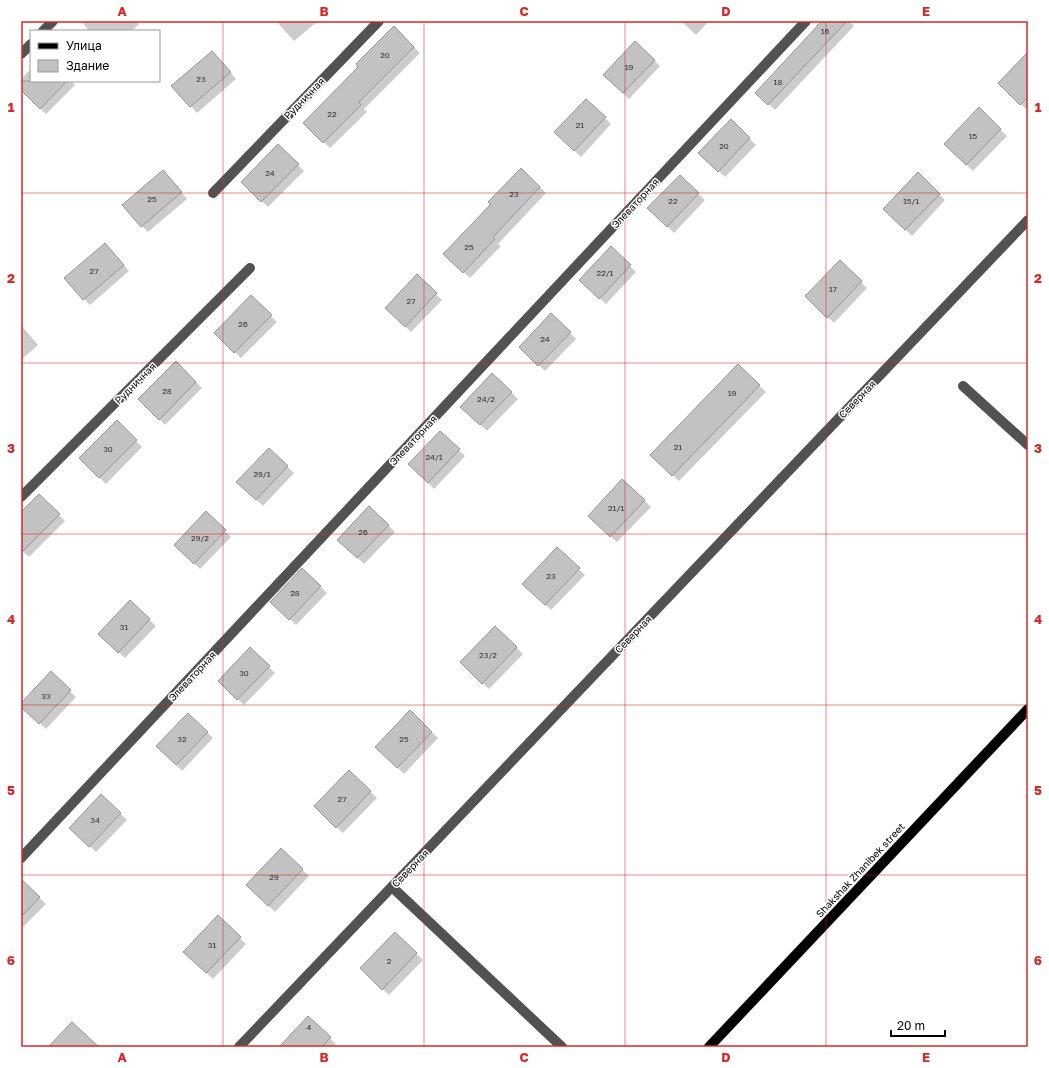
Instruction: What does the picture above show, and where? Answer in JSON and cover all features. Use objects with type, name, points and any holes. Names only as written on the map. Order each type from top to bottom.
[{"type":"main road","name":"Shakshak Zhanibek street","points":[[709,1047],[1028,709]]},
{"type":"street","points":[[44,30],[53,21]]},
{"type":"street","name":"Рудничная","points":[[213,193],[379,21]]},
{"type":"street","name":"Элеваторная","points":[[21,858],[806,21]]},
{"type":"street","points":[[21,54],[30,45]]},
{"type":"street","name":"Северная","points":[[239,1047],[1028,220]]},
{"type":"street","name":"Рудничная","points":[[21,497],[250,268]]},
{"type":"street","points":[[963,386],[1028,445]]},
{"type":"street","points":[[392,887],[562,1047]]},
{"type":"building","points":[[822,21],[847,21],[768,105],[755,93]]},
{"type":"building","points":[[394,26],[414,47],[359,102],[361,105],[323,143],[303,123],[358,67],[356,64]]},
{"type":"building","points":[[635,41],[655,60],[623,93],[603,75]]},
{"type":"building","points":[[212,51],[231,72],[190,107],[171,86]]},
{"type":"building","points":[[1028,52],[1028,97],[1020,105],[998,83]]},
{"type":"building","points":[[21,81],[66,82],[40,109],[21,90]]},
{"type":"building","points":[[586,99],[606,117],[574,151],[554,132]]},
{"type":"building","points":[[979,107],[1001,129],[966,165],[944,144]]},
{"type":"building","points":[[731,119],[750,138],[718,172],[698,153]]},
{"type":"building","points":[[278,144],[299,164],[261,202],[241,182]]},
{"type":"building","points":[[521,168],[540,187],[493,237],[495,239],[463,273],[443,254],[491,204],[488,202]]},
{"type":"building","points":[[163,170],[182,192],[141,227],[122,205]]},
{"type":"building","points":[[918,172],[940,194],[905,230],[883,209]]},
{"type":"building","points":[[680,175],[699,193],[667,227],[647,208]]},
{"type":"building","points":[[105,243],[124,265],[83,300],[64,278]]},
{"type":"building","points":[[611,246],[631,265],[599,299],[579,280]]},
{"type":"building","points":[[840,260],[862,281],[827,318],[805,296]]},
{"type":"building","points":[[417,274],[437,293],[405,327],[385,308]]},
{"type":"building","points":[[251,295],[272,315],[234,353],[214,333]]},
{"type":"building","points":[[551,313],[571,332],[538,366],[519,347]]},
{"type":"building","points":[[176,361],[196,382],[159,420],[138,399]]},
{"type":"building","points":[[738,364],[760,385],[672,476],[650,455]]},
{"type":"building","points":[[492,373],[512,392],[480,425],[460,407]]},
{"type":"building","points":[[117,420],[137,440],[99,478],[79,458]]},
{"type":"building","points":[[440,431],[460,449],[428,483],[408,464]]},
{"type":"building","points":[[269,448],[288,466],[256,500],[236,482]]},
{"type":"building","points":[[622,479],[645,500],[610,537],[588,516]]},
{"type":"building","points":[[39,494],[60,514],[21,553],[21,512]]},
{"type":"building","points":[[369,506],[389,525],[357,558],[337,540]]},
{"type":"building","points":[[206,511],[226,530],[194,564],[174,545]]},
{"type":"building","points":[[557,547],[580,568],[545,605],[522,584]]},
{"type":"building","points":[[302,568],[321,586],[289,620],[270,602]]},
{"type":"building","points":[[130,600],[150,619],[118,653],[98,634]]},
{"type":"building","points":[[495,626],[517,647],[482,684],[460,662]]},
{"type":"building","points":[[250,647],[270,666],[237,700],[218,681]]},
{"type":"building","points":[[51,671],[71,690],[39,724],[21,707],[21,703]]},
{"type":"building","points":[[410,710],[432,732],[397,768],[375,747]]},
{"type":"building","points":[[188,713],[208,732],[176,765],[156,746]]},
{"type":"building","points":[[349,770],[371,791],[336,828],[314,806]]},
{"type":"building","points":[[101,794],[121,813],[89,847],[69,828]]},
{"type":"building","points":[[281,848],[303,869],[268,906],[246,885]]},
{"type":"building","points":[[21,879],[40,897],[21,917]]},
{"type":"building","points":[[218,915],[241,937],[206,973],[183,952]]},
{"type":"building","points":[[395,932],[417,953],[382,990],[360,968]]},
{"type":"building","points":[[308,1016],[331,1037],[322,1047],[279,1047]]},
{"type":"building","points":[[72,1022],[99,1047],[48,1047]]}]
